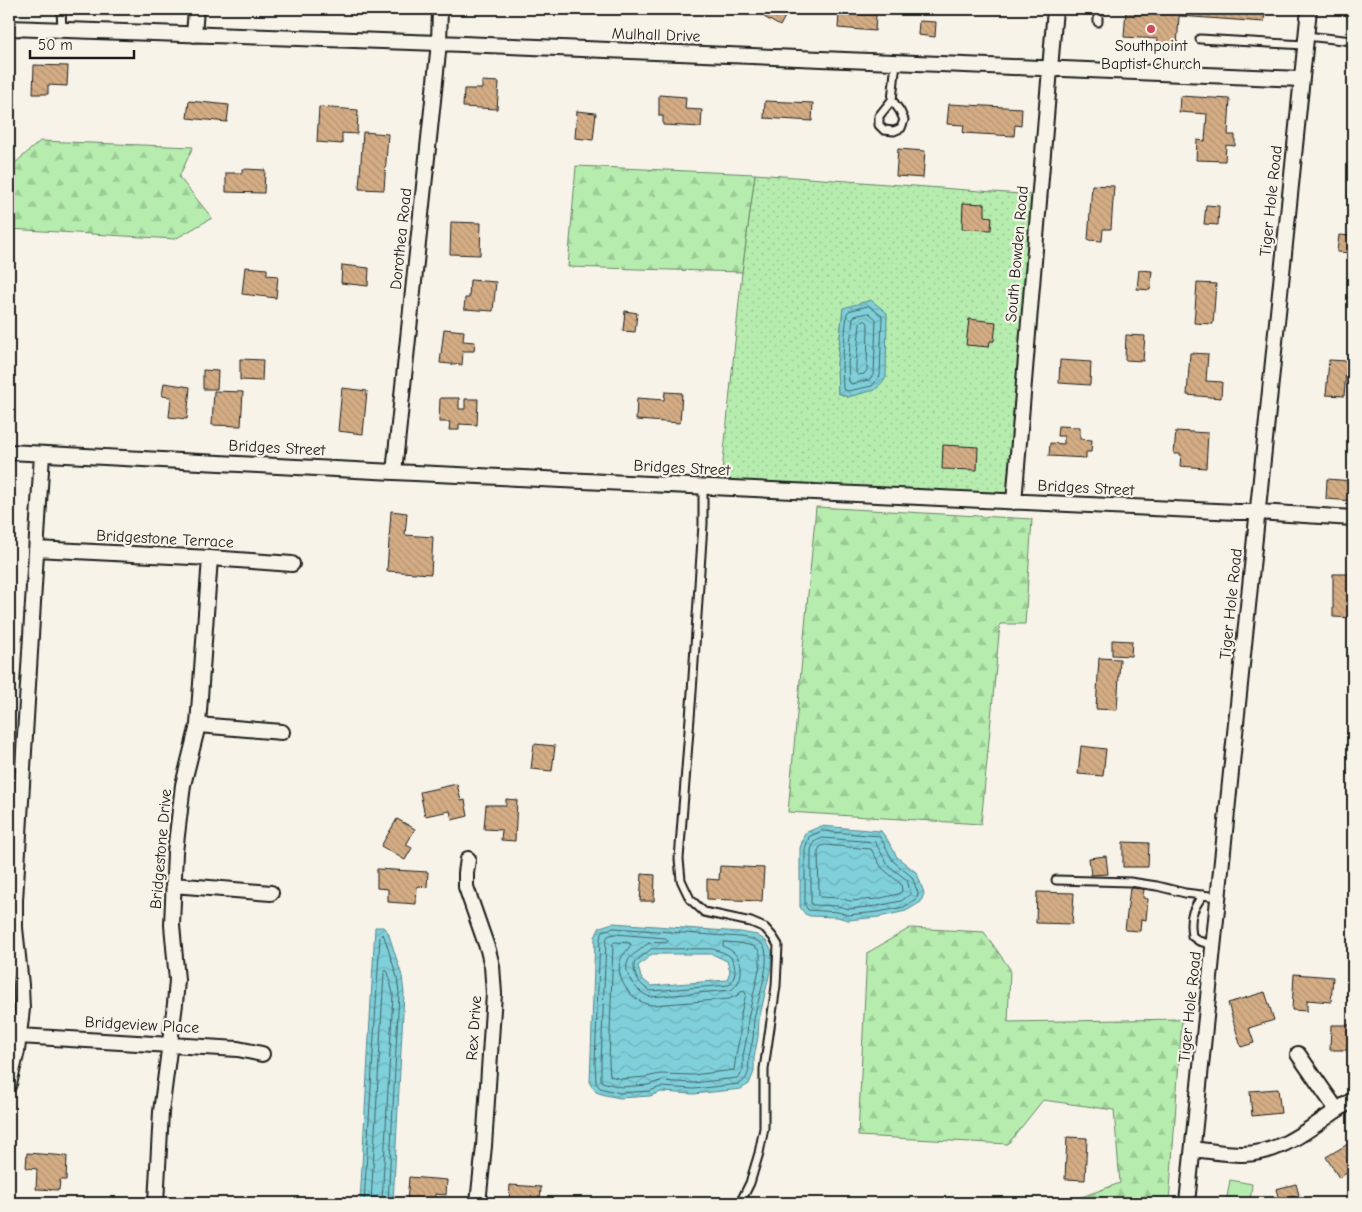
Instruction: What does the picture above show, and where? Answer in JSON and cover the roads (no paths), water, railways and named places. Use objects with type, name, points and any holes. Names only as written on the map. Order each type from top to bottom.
[{"type":"street","points":[[194,34],[196,9]]},
{"type":"street","name":"Dorothea Road","points":[[394,472],[439,43],[440,9]]},
{"type":"street","name":"South Bowden Road","points":[[1014,502],[1055,9]]},
{"type":"street","name":"Tiger Hole Road","points":[[1187,1203],[1308,9]]},
{"type":"street","name":"Mulhall Drive","points":[[9,28],[439,43],[1302,80]]},
{"type":"street","name":"Bridges Street","points":[[9,452],[1353,518]]},
{"type":"street","points":[[9,1084],[17,1051],[22,1009],[15,928],[15,900],[42,454]]},
{"type":"street","name":"Bridgestone Terrace","points":[[36,549],[292,564]]},
{"type":"street","name":"Bridgestone Drive","points":[[156,1203],[161,1112],[176,1004],[177,980],[172,925],[175,852],[183,785],[198,725],[210,558]]},
{"type":"street","points":[[198,725],[282,732]]},
{"type":"street","name":"Rex Drive","points":[[468,859],[466,887],[492,966],[494,994],[484,1146],[478,1203]]},
{"type":"street","points":[[173,885],[271,893]]},
{"type":"street","name":"Bridgeview Place","points":[[19,1036],[171,1044],[238,1049],[262,1054]]},
{"type":"street","points":[[1298,1054],[1337,1110]]},
{"type":"street","points":[[1193,1149],[1243,1154],[1277,1148],[1294,1140],[1353,1100]]},
{"type":"lane","points":[[61,9],[62,30]]},
{"type":"lane","points":[[1098,9],[1098,22]]},
{"type":"lane","points":[[1200,39],[1353,41]]},
{"type":"lane","points":[[892,100],[896,62]]},
{"type":"lane","points":[[703,487],[704,504],[698,603],[679,859],[681,880],[690,899],[704,912],[751,922],[765,928],[778,945],[776,986],[764,1069],[764,1128],[750,1183],[740,1203]]},
{"type":"lane","points":[[1056,880],[1130,882],[1185,893],[1218,897]]},
{"type":"lane","points":[[1203,895],[1194,907],[1190,922],[1192,936],[1199,941],[1214,945]]},
{"type":"water","points":[[871,300],[887,313],[886,378],[875,390],[848,397],[838,393],[837,364],[843,308]]},
{"type":"water","points":[[821,826],[881,831],[897,857],[917,873],[924,893],[921,902],[906,911],[879,917],[848,920],[805,914],[800,907],[800,848],[805,833]]},
{"type":"water","points":[[613,923],[741,932],[757,935],[766,941],[772,951],[771,967],[759,1020],[754,1072],[749,1084],[741,1089],[694,1094],[661,1092],[650,1096],[620,1098],[596,1092],[590,1084],[595,937],[600,927]],"holes":[[[652,954],[712,954],[727,961],[730,971],[727,980],[651,986],[641,978],[638,966]]]},
{"type":"water","points":[[375,927],[383,927],[388,932],[402,976],[404,993],[393,1203],[360,1203]]},
{"type":"place","name":"Southpoint Baptist Church","points":[[1151,29]]}]
